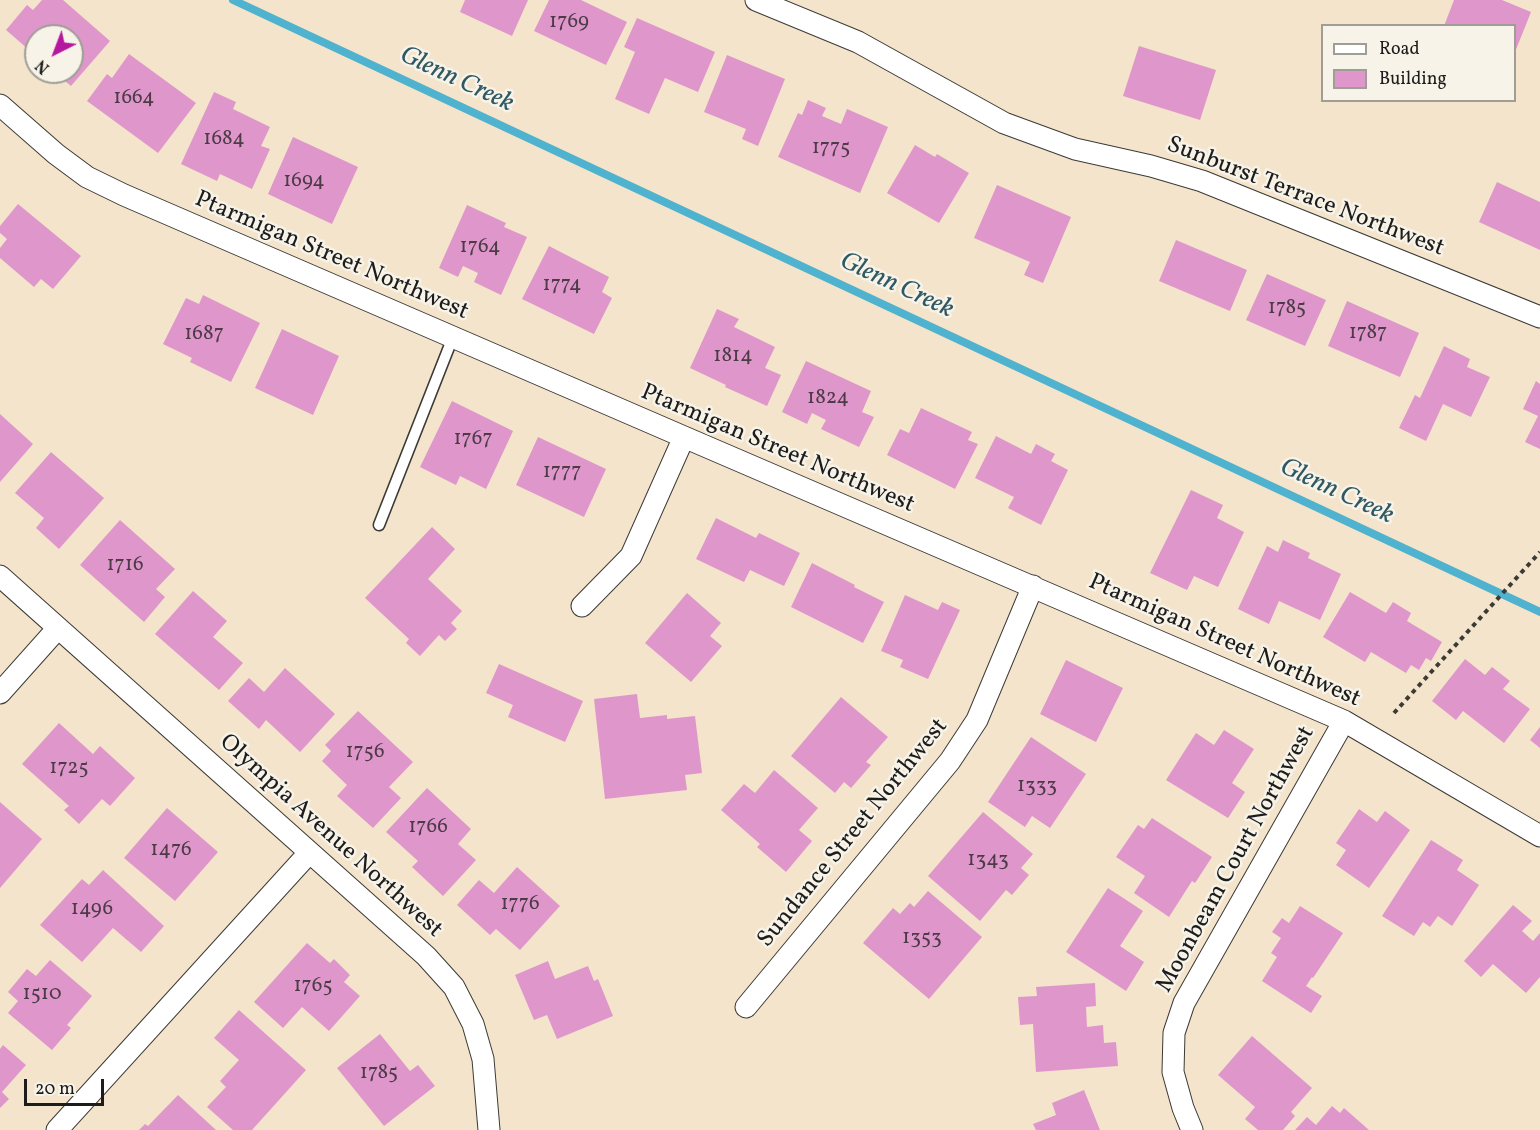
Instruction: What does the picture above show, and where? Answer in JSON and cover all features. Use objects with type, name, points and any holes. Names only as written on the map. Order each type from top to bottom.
[{"type":"street","name":"Sunburst Terrace Northwest","points":[[756,0],[858,42],[1004,123],[1075,149],[1151,166],[1202,181],[1540,316]]},
{"type":"street","name":"Ptarmigan Street Northwest","points":[[0,105],[56,154],[87,177],[1344,721],[1540,836]]},
{"type":"street","points":[[582,606],[631,556],[684,437]]},
{"type":"street","name":"Olympia Avenue Northwest","points":[[0,576],[426,956],[454,987],[473,1024],[483,1059],[489,1130]]},
{"type":"street","name":"Sundance Street Northwest","points":[[746,1007],[950,761],[977,720],[1033,586]]},
{"type":"street","points":[[0,693],[58,628]]},
{"type":"street","name":"Moonbeam Court Northwest","points":[[1192,1130],[1173,1072],[1174,1033],[1184,1003],[1344,721]]},
{"type":"street","points":[[57,1130],[309,853]]},
{"type":"lane","points":[[379,525],[453,337]]},
{"type":"path","points":[[1394,713],[1540,552]]},
{"type":"building","points":[[42,0],[63,0],[110,41],[84,71],[84,24],[24,24],[24,46],[6,30],[27,5],[33,10]]},
{"type":"building","points":[[465,0],[528,0],[512,36],[460,12]]},
{"type":"building","points":[[549,0],[581,0],[627,22],[606,65],[534,31]]},
{"type":"building","points":[[1454,0],[1502,0],[1531,12],[1516,50],[1516,24],[1445,24]]},
{"type":"building","points":[[637,18],[715,52],[698,92],[665,78],[649,114],[615,99],[635,52],[624,47]]},
{"type":"building","points":[[1139,46],[1216,70],[1200,120],[1123,96]]},
{"type":"building","points":[[129,54],[196,103],[158,153],[87,101],[107,74],[112,78]]},
{"type":"building","points":[[727,55],[785,79],[758,146],[742,139],[746,129],[704,112]]},
{"type":"building","points":[[214,92],[236,102],[233,109],[270,127],[261,146],[270,149],[252,189],[220,174],[217,181],[181,164]]},
{"type":"building","points":[[808,100],[826,108],[822,116],[841,124],[847,109],[888,127],[860,193],[778,157],[798,113],[802,115]]},
{"type":"building","points":[[293,137],[358,167],[332,224],[268,194]]},
{"type":"building","points":[[915,145],[935,157],[937,154],[969,173],[939,223],[887,193]]},
{"type":"building","points":[[1497,182],[1540,202],[1540,250],[1479,222]]},
{"type":"building","points":[[997,185],[1071,217],[1043,283],[1024,275],[1030,262],[974,238]]},
{"type":"building","points":[[18,204],[81,256],[53,289],[41,279],[34,287],[0,258],[0,248],[7,239],[0,233],[0,226]]},
{"type":"building","points":[[467,205],[506,223],[504,227],[527,237],[501,295],[474,282],[478,273],[463,266],[458,277],[439,268]]},
{"type":"building","points":[[1176,240],[1247,270],[1230,311],[1159,281]]},
{"type":"building","points":[[549,246],[609,277],[602,292],[612,298],[594,334],[522,299]]},
{"type":"building","points":[[1267,274],[1326,300],[1305,346],[1246,320]]},
{"type":"building","points":[[203,295],[260,323],[231,382],[190,362],[192,358],[163,344],[186,298],[199,304]]},
{"type":"building","points":[[1347,301],[1419,333],[1400,377],[1328,346]]},
{"type":"building","points":[[717,309],[739,319],[734,327],[775,347],[765,368],[781,375],[767,406],[690,368]]},
{"type":"building","points":[[282,329],[339,356],[313,415],[255,388]]},
{"type":"building","points":[[1444,346],[1470,359],[1467,367],[1490,377],[1471,417],[1443,404],[1426,441],[1399,428],[1415,395],[1420,398]]},
{"type":"building","points":[[806,361],[871,391],[862,412],[874,417],[859,447],[821,429],[826,420],[812,413],[807,424],[782,412]]},
{"type":"building","points":[[1536,381],[1540,384],[1540,449],[1525,442],[1538,416],[1523,409]]},
{"type":"building","points":[[452,401],[513,431],[486,489],[460,476],[456,485],[420,467]]},
{"type":"building","points":[[921,408],[972,432],[968,440],[978,444],[955,489],[887,455],[900,429],[909,433]]},
{"type":"building","points":[[0,414],[33,444],[0,482]]},
{"type":"building","points":[[996,436],[1031,454],[1036,444],[1055,454],[1051,461],[1068,470],[1041,525],[1008,508],[1014,497],[975,478]]},
{"type":"building","points":[[538,437],[606,469],[584,517],[516,485]]},
{"type":"building","points":[[51,452],[104,498],[59,549],[36,528],[44,518],[15,493]]},
{"type":"building","points":[[1191,490],[1223,505],[1217,518],[1244,532],[1218,587],[1194,576],[1187,590],[1150,573]]},
{"type":"building","points":[[716,518],[756,538],[759,533],[800,553],[784,586],[750,570],[744,582],[696,559]]},
{"type":"building","points":[[120,520],[175,569],[156,589],[165,597],[144,622],[80,565]]},
{"type":"building","points":[[432,527],[455,549],[428,579],[462,611],[451,623],[457,629],[445,641],[439,635],[420,656],[406,643],[409,639],[365,598]]},
{"type":"building","points":[[1283,540],[1310,553],[1308,558],[1341,574],[1320,620],[1279,601],[1269,624],[1238,609],[1267,546],[1278,552]]},
{"type":"building","points":[[812,563],[884,602],[863,643],[791,607]]},
{"type":"building","points":[[193,591],[227,621],[213,637],[243,663],[219,690],[155,634]]},
{"type":"building","points":[[1350,592],[1386,613],[1393,602],[1411,613],[1407,621],[1442,642],[1431,661],[1426,658],[1419,670],[1411,665],[1406,673],[1371,652],[1365,662],[1323,637]]},
{"type":"building","points":[[687,593],[721,623],[710,636],[722,646],[691,682],[645,643]]},
{"type":"building","points":[[905,595],[938,610],[942,602],[960,610],[928,679],[900,667],[903,660],[881,651]]},
{"type":"building","points":[[1465,659],[1485,675],[1492,667],[1510,681],[1503,689],[1530,709],[1504,743],[1463,711],[1456,720],[1432,701]]},
{"type":"building","points":[[1066,660],[1123,688],[1096,742],[1040,714]]},
{"type":"building","points":[[499,664],[583,701],[565,742],[508,717],[513,705],[486,693]]},
{"type":"building","points":[[285,668],[335,714],[300,752],[266,720],[259,729],[228,701],[249,678],[264,692]]},
{"type":"building","points":[[637,694],[640,718],[667,715],[667,719],[695,716],[702,773],[685,775],[687,790],[605,799],[594,699]]},
{"type":"building","points":[[841,697],[888,737],[866,762],[871,765],[851,788],[844,782],[835,793],[791,756]]},
{"type":"building","points":[[358,711],[413,762],[389,787],[401,798],[373,828],[337,796],[347,785],[322,761],[331,751],[325,745]]},
{"type":"building","points":[[59,723],[93,754],[100,746],[135,778],[110,806],[102,799],[79,824],[64,810],[69,806],[22,764]]},
{"type":"building","points":[[1540,727],[1540,748],[1530,740]]},
{"type":"building","points":[[1224,730],[1254,749],[1232,783],[1245,792],[1228,818],[1166,780],[1196,733],[1214,745]]},
{"type":"building","points":[[1031,737],[1086,774],[1050,828],[1032,816],[1025,827],[988,802]]},
{"type":"building","points":[[774,770],[818,808],[799,830],[812,841],[786,872],[757,847],[760,844],[721,810],[744,784],[755,793]]},
{"type":"building","points":[[427,788],[471,829],[458,844],[476,860],[443,896],[412,867],[418,861],[386,832]]},
{"type":"building","points":[[0,802],[42,839],[0,888]]},
{"type":"building","points":[[167,808],[218,852],[175,901],[124,858]]},
{"type":"building","points":[[1359,809],[1377,822],[1385,811],[1410,830],[1369,888],[1336,865],[1346,850],[1336,843]]},
{"type":"building","points":[[983,812],[1033,854],[1021,868],[1029,875],[1012,895],[1006,890],[980,921],[928,876]]},
{"type":"building","points":[[1152,818],[1212,857],[1195,883],[1192,881],[1169,917],[1134,893],[1145,876],[1116,857],[1138,825],[1144,829]]},
{"type":"building","points":[[1431,840],[1463,860],[1457,870],[1479,885],[1452,926],[1438,916],[1430,927],[1423,922],[1414,936],[1382,916]]},
{"type":"building","points":[[517,867],[560,906],[520,950],[496,929],[490,935],[457,905],[479,880],[494,893]]},
{"type":"building","points":[[103,870],[164,926],[141,952],[113,928],[82,962],[40,925],[82,879],[89,885]]},
{"type":"building","points":[[1108,888],[1143,911],[1120,946],[1144,962],[1126,991],[1066,952]]},
{"type":"building","points":[[928,891],[982,937],[929,999],[863,943],[893,908],[900,914],[910,903],[914,907]]},
{"type":"building","points":[[1513,905],[1532,921],[1522,931],[1533,941],[1540,933],[1540,977],[1526,993],[1493,964],[1481,977],[1464,961]]},
{"type":"building","points":[[1300,906],[1343,933],[1306,986],[1322,996],[1311,1013],[1262,981],[1277,957],[1271,953],[1281,938],[1272,932],[1282,918],[1289,923]]},
{"type":"building","points":[[307,943],[330,963],[334,959],[350,975],[344,982],[360,996],[329,1031],[302,1007],[283,1028],[254,1002]]},
{"type":"building","points":[[50,960],[92,996],[67,1025],[71,1028],[52,1050],[8,1013],[18,1001],[8,992],[27,969],[36,976]]},
{"type":"building","points":[[548,961],[555,979],[588,966],[594,981],[598,979],[613,1016],[557,1039],[547,1015],[534,1020],[515,975]]},
{"type":"building","points":[[1095,983],[1096,1006],[1086,1007],[1087,1027],[1103,1025],[1104,1043],[1116,1042],[1118,1066],[1036,1072],[1033,1024],[1020,1025],[1018,997],[1037,996],[1036,987]]},
{"type":"building","points":[[239,1010],[306,1070],[252,1130],[233,1130],[207,1107],[226,1087],[220,1081],[239,1060],[214,1038]]},
{"type":"building","points":[[380,1034],[410,1071],[418,1065],[435,1086],[384,1126],[337,1068]]},
{"type":"building","points":[[1252,1036],[1312,1088],[1291,1112],[1295,1116],[1283,1130],[1258,1130],[1245,1119],[1255,1107],[1218,1075]]},
{"type":"building","points":[[3,1045],[26,1065],[2,1092],[9,1099],[0,1108],[0,1049]]},
{"type":"building","points":[[1084,1090],[1100,1130],[1036,1130],[1033,1124],[1056,1115],[1052,1103]]},
{"type":"building","points":[[178,1095],[216,1130],[139,1130],[145,1124],[148,1126]]},
{"type":"building","points":[[1332,1106],[1340,1113],[1344,1108],[1369,1130],[1295,1130],[1307,1117],[1316,1125]]},
{"type":"waterway","name":"Glenn Creek","points":[[233,0],[1540,612]]}]
